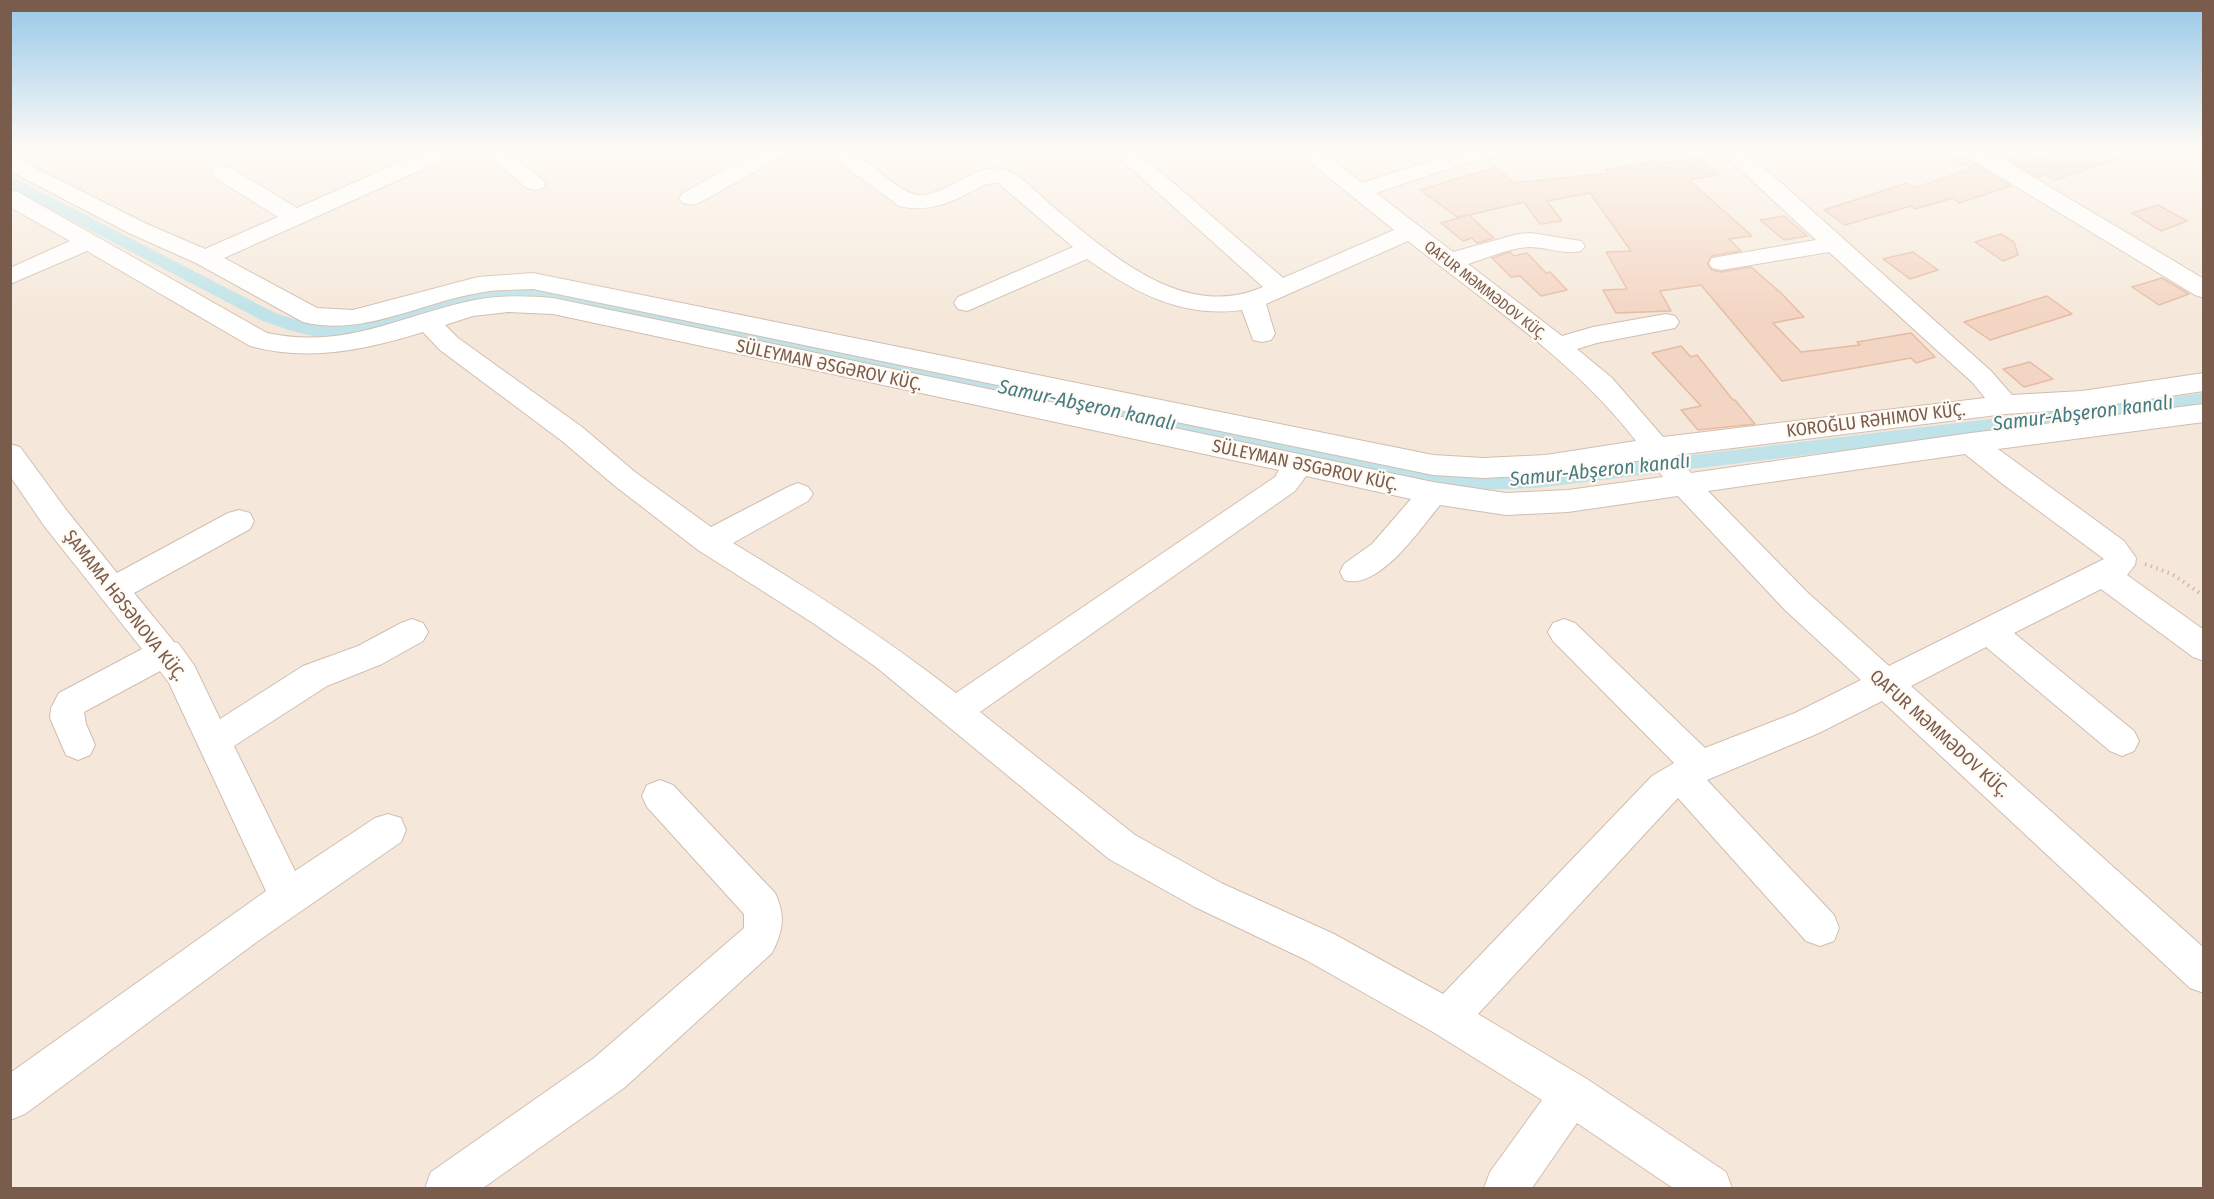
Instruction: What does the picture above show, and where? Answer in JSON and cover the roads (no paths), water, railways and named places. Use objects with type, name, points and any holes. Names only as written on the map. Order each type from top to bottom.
[{"type":"street","name":"SÜLEYMAN ƏSGƏROV KÜÇ.","points":[[20,203],[259,339],[291,347],[326,347],[478,285],[533,281],[1433,465],[1483,468],[1546,465],[1656,448]]},
{"type":"street","name":"SÜLEYMAN ƏSGƏROV KÜÇ.","points":[[89,203],[139,229],[205,258],[312,316],[383,324],[429,322],[461,311],[497,304],[554,306],[1298,465],[1433,493],[1506,504],[1539,504],[1684,484]]},
{"type":"street","points":[[271,203],[295,217]]},
{"type":"street","points":[[205,258],[327,203]]},
{"type":"street","points":[[1035,203],[1089,249],[1130,278],[1157,291],[1183,299],[1220,305],[1252,301],[1410,232]]},
{"type":"street","points":[[1183,203],[1281,288]]},
{"type":"street","name":"QAFUR MƏMMƏDOV KÜÇ.","points":[[1374,203],[1558,346],[1618,399],[1684,484],[1796,602],[2204,974]]},
{"type":"street","points":[[1788,203],[1982,377],[2005,405]]},
{"type":"street","points":[[2060,203],[2204,290]]},
{"type":"street","points":[[1447,262],[1518,241],[1531,240],[1573,246]]},
{"type":"street","points":[[10,277],[88,242]]},
{"type":"street","points":[[1721,263],[1834,244]]},
{"type":"street","points":[[967,303],[1089,249]]},
{"type":"street","points":[[1252,301],[1262,334]]},
{"type":"street","points":[[429,322],[438,335],[449,344],[572,434],[625,479],[709,542],[888,658],[1122,847],[1208,895],[1320,947],[1447,1018],[1572,1094],[1710,1188]]},
{"type":"street","points":[[1558,346],[1593,335],[1666,322]]},
{"type":"street","name":"KOROĞLU RƏHIMOV KÜÇ.","points":[[1656,448],[2005,405],[2082,400],[2204,382]]},
{"type":"street","name":"KOROĞLU RƏHIMOV KÜÇ.","points":[[1684,484],[2204,413]]},
{"type":"street","points":[[1971,443],[2204,648]]},
{"type":"street","name":"ŞAMAMA HƏSƏNOVA KÜÇ.","points":[[10,454],[56,519],[182,675],[288,896]]},
{"type":"street","points":[[956,711],[1285,484],[1298,465]]},
{"type":"street","points":[[1356,572],[1383,552],[1433,493]]},
{"type":"street","points":[[709,542],[798,494]]},
{"type":"street","points":[[112,590],[240,521]]},
{"type":"street","points":[[1447,1018],[1665,788],[1690,771],[1807,723],[1990,632],[2111,565]]},
{"type":"street","points":[[213,741],[315,676],[370,655],[412,632]]},
{"type":"street","points":[[1564,632],[1690,771],[1820,928]]},
{"type":"street","points":[[1990,632],[2122,741]]},
{"type":"street","points":[[78,745],[66,716],[66,709],[70,703],[165,652]]},
{"type":"street","points":[[447,1188],[609,1073],[755,945],[763,933],[765,918],[762,906],[660,796]]},
{"type":"street","points":[[10,1099],[288,896],[388,830]]},
{"type":"street","points":[[1506,1188],[1572,1094]]},
{"type":"waterway","name":"Samur-Abşeron kanalı","points":[[52,203],[269,317],[298,327],[324,331],[347,331],[392,321],[475,295],[540,292],[1445,481],[1480,483],[1537,481],[2204,399]]}]
